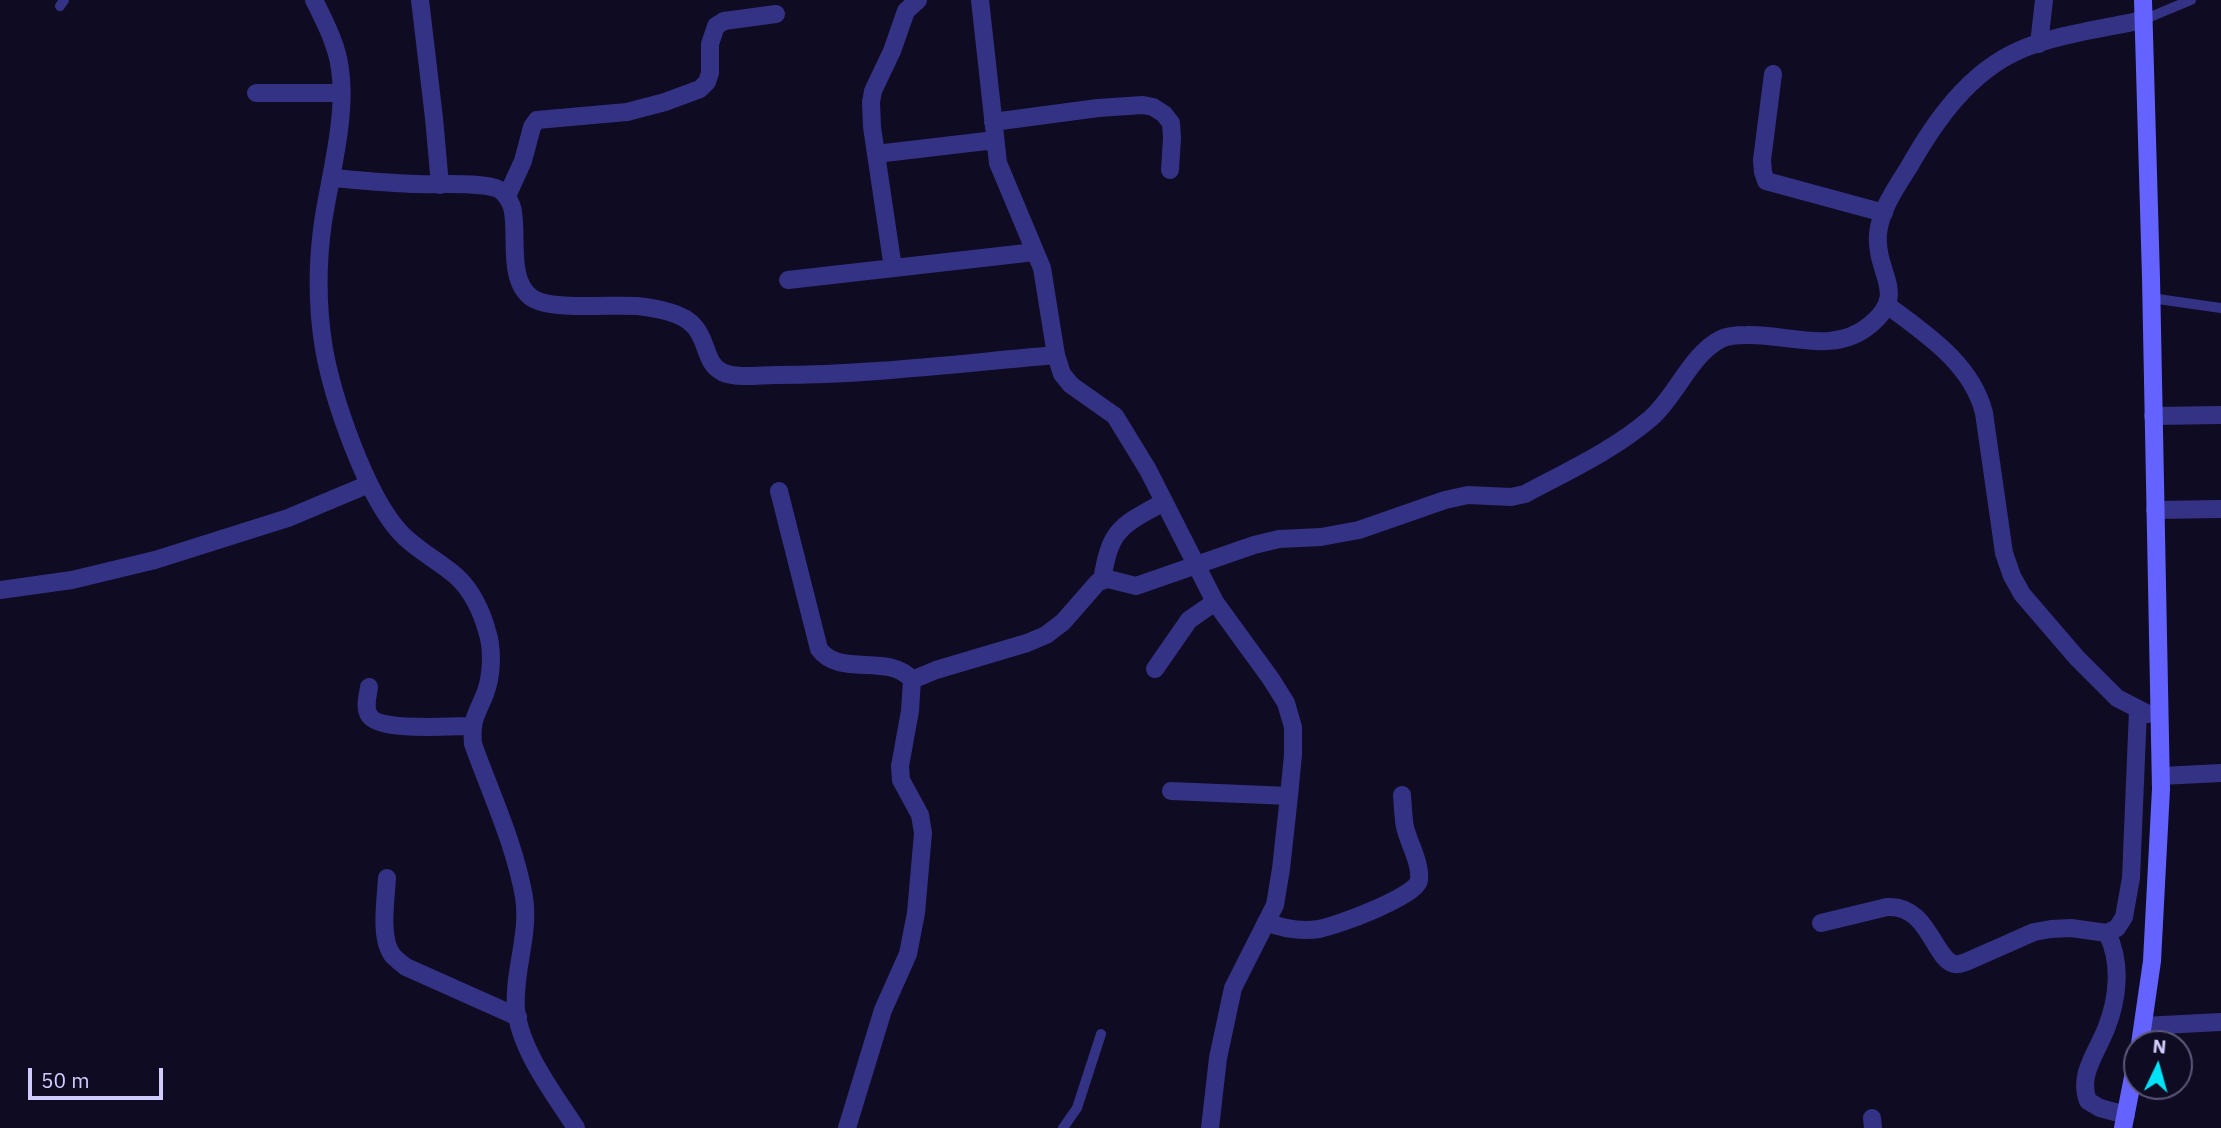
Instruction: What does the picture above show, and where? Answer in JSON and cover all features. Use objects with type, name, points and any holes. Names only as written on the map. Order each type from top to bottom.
[{"type":"street","points":[[314,0],[333,43],[340,67],[337,138],[318,264],[324,349],[333,388],[380,506],[398,531],[458,578],[480,609],[489,635],[490,669],[486,692],[472,726],[473,744],[518,872],[524,900],[525,923],[516,1008],[521,1033],[541,1072],[576,1128]]},
{"type":"street","points":[[420,0],[440,185]]},
{"type":"street","points":[[893,268],[872,127],[873,90],[892,51],[906,10],[918,0]]},
{"type":"street","points":[[980,0],[998,163],[1042,268],[1056,355],[1062,374],[1071,385],[1115,416],[1148,470],[1215,602],[1286,703],[1293,727],[1289,796],[1275,905],[1233,988],[1217,1058],[1210,1128]]},
{"type":"street","points":[[2039,44],[2044,0]]},
{"type":"street","points":[[2142,1030],[2152,961],[2157,899],[2161,776],[2143,0]]},
{"type":"street","points":[[507,196],[537,120],[627,112],[700,89],[707,82],[710,73],[710,44],[716,26],[724,21],[776,14]]},
{"type":"street","points":[[912,680],[1046,635],[1063,622],[1098,582],[1108,579],[1136,586],[1254,545],[1279,539],[1321,537],[1359,530],[1445,500],[1468,495],[1511,497],[1525,494],[1615,446],[1653,417],[1708,348],[1723,338],[1760,335],[1831,342],[1848,339],[1869,326],[1888,305],[1890,293],[1878,251],[1878,230],[1888,203],[1930,130],[1947,108],[1998,61],[2021,50],[2143,20]]},
{"type":"street","points":[[1773,74],[1762,160],[1766,181],[1884,213]]},
{"type":"street","points":[[256,93],[341,93]]},
{"type":"street","points":[[876,154],[1098,108],[1143,105],[1153,107],[1164,114],[1171,123],[1170,170]]},
{"type":"street","points":[[331,178],[488,186],[500,190],[507,196],[512,207],[516,268],[522,285],[530,296],[540,302],[567,305],[639,306],[688,319],[699,330],[715,366],[723,372],[740,375],[819,375],[1056,355]]},
{"type":"street","points":[[788,280],[1035,252]]},
{"type":"street","points":[[1888,305],[1947,353],[1967,375],[1980,396],[2004,552],[2012,576],[2022,594],[2077,658],[2118,698],[2160,719]]},
{"type":"street","points":[[2153,416],[2221,415]]},
{"type":"street","points":[[0,590],[72,580],[155,560],[289,518],[369,484]]},
{"type":"street","points":[[779,491],[819,649],[824,656],[834,661],[896,669],[907,674],[912,680],[911,711],[900,766],[901,780],[920,815],[923,833],[916,913],[908,954],[883,1010],[846,1128]]},
{"type":"street","points":[[1102,581],[1109,549],[1115,536],[1129,521],[1164,502]]},
{"type":"street","points":[[2155,510],[2221,509]]},
{"type":"street","points":[[1155,670],[1189,620],[1215,602]]},
{"type":"street","points":[[369,687],[367,710],[375,722],[392,726],[472,726]]},
{"type":"street","points":[[1821,923],[1897,906],[1909,910],[1948,961],[1955,964],[2043,930],[2071,929],[2107,933],[2117,928],[2124,917],[2131,878],[2138,710]]},
{"type":"street","points":[[2161,776],[2221,773]]},
{"type":"street","points":[[1171,792],[1289,796]]},
{"type":"street","points":[[1266,922],[1286,929],[1318,929],[1338,925],[1416,888],[1419,880],[1405,827],[1402,795]]},
{"type":"street","points":[[387,878],[385,933],[393,956],[407,967],[518,1017]]},
{"type":"street","points":[[2107,933],[2114,948],[2116,962],[2114,1004],[2084,1076],[2084,1091],[2088,1101],[2124,1122],[2128,1100]]},
{"type":"street","points":[[2172,1030],[2221,1022]]},
{"type":"lane","points":[[2143,20],[2191,0]]},
{"type":"lane","points":[[2151,298],[2221,308]]},
{"type":"lane","points":[[1063,1128],[1077,1108],[1101,1034]]}]
